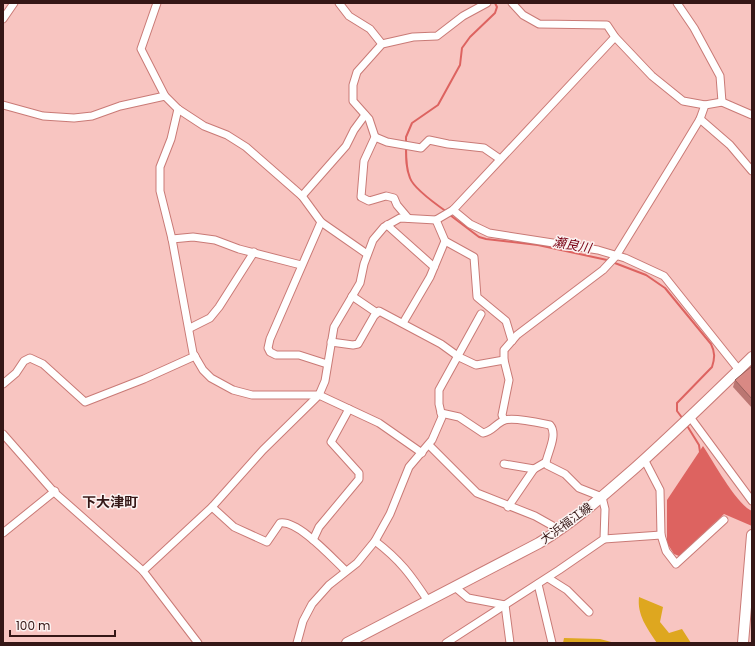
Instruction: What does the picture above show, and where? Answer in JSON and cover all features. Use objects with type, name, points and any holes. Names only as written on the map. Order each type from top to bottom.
[{"type":"main road","name":"大浜福江線","points":[[347,643],[560,530],[602,497],[690,417],[752,357]]},
{"type":"main road","points":[[743,643],[752,535]]},
{"type":"street","points":[[3,19],[14,3]]},
{"type":"street","points":[[157,3],[147,26],[141,48],[165,96],[178,109],[204,126],[227,135],[246,147],[302,196],[321,222],[367,254]]},
{"type":"street","points":[[339,3],[349,16],[370,29],[382,44]]},
{"type":"street","points":[[408,218],[397,205],[394,198],[386,196],[369,202],[361,197],[364,161],[375,137],[369,119],[353,101],[353,85],[359,68],[382,44],[413,37],[437,36],[463,16],[487,3]]},
{"type":"street","points":[[512,3],[523,15],[539,24],[607,25],[652,76],[683,101],[705,105],[722,102],[752,115]]},
{"type":"street","points":[[676,3],[694,28],[720,76],[722,102]]},
{"type":"street","points":[[142,571],[212,507],[263,450],[319,395],[325,382],[334,327],[360,284],[367,254],[373,240],[388,225],[400,218],[436,220],[453,210],[616,37]]},
{"type":"street","points":[[3,105],[43,116],[74,118],[92,116],[120,106],[165,96]]},
{"type":"street","points":[[504,420],[502,415],[509,380],[504,360],[504,350],[517,335],[603,270],[616,256],[700,119],[705,105]]},
{"type":"street","points":[[178,109],[171,139],[160,167],[160,191],[172,239],[195,356],[203,370],[211,378],[233,390],[252,395],[319,395],[379,422],[422,453]]},
{"type":"street","points":[[302,196],[346,146],[354,130],[365,115]]},
{"type":"street","points":[[700,119],[730,145],[752,171]]},
{"type":"street","points":[[375,137],[387,142],[421,148],[429,140],[448,144],[484,148],[500,159]]},
{"type":"street","points":[[453,210],[470,224],[489,233],[598,250],[664,276],[739,370]]},
{"type":"street","points":[[436,220],[445,241],[474,257],[477,297],[506,321],[512,341]]},
{"type":"street","points":[[321,222],[301,265],[270,339],[268,348],[270,352],[276,355],[298,355],[327,364]]},
{"type":"street","points":[[388,225],[434,267]]},
{"type":"street","points":[[172,239],[193,237],[215,240],[239,249],[301,265]]},
{"type":"street","points":[[403,323],[430,277],[445,241]]},
{"type":"street","points":[[190,328],[210,318],[254,252]]},
{"type":"street","points":[[352,296],[377,313]]},
{"type":"street","points":[[331,342],[358,344],[379,310],[441,344],[459,357],[476,365],[504,360]]},
{"type":"street","points":[[297,643],[303,621],[312,604],[345,570],[357,563],[375,541],[390,514],[409,467],[429,445],[442,417],[439,404],[439,390],[459,357],[481,314]]},
{"type":"street","points":[[3,384],[16,374],[24,361],[30,358],[43,364],[85,402],[144,379],[195,356]]},
{"type":"street","points":[[313,540],[319,527],[359,479],[359,473],[332,442],[349,409]]},
{"type":"street","points":[[441,413],[459,417],[483,433],[490,432],[504,420],[514,419],[550,425],[554,434],[546,462],[534,469],[508,507]]},
{"type":"street","points":[[690,417],[752,501]]},
{"type":"street","points":[[3,434],[55,492],[142,571],[198,643]]},
{"type":"street","points":[[429,445],[477,493],[508,507],[535,516],[560,530]]},
{"type":"street","points":[[644,459],[660,490],[660,535],[666,551],[676,564],[724,520]]},
{"type":"street","points":[[546,462],[547,465],[565,474],[579,488],[602,497],[605,509],[604,539]]},
{"type":"street","points":[[504,464],[534,469]]},
{"type":"street","points":[[3,533],[55,492]]},
{"type":"street","points":[[212,507],[234,526],[266,542],[280,523],[285,522],[313,540],[345,570]]},
{"type":"street","points":[[446,643],[548,578],[604,539],[660,535]]},
{"type":"street","points":[[375,541],[395,556],[412,576],[428,601]]},
{"type":"street","points":[[548,578],[567,590],[589,612]]},
{"type":"street","points":[[538,584],[552,643]]},
{"type":"street","points":[[455,587],[468,598],[505,605]]},
{"type":"street","points":[[505,605],[510,643]]},
{"type":"shaded area","points":[[703,446],[739,500],[752,511],[752,526],[724,514],[679,556],[674,554],[667,543],[667,500]]},
{"type":"shaded area","points":[[639,597],[663,607],[660,622],[669,633],[682,629],[691,643],[657,643],[646,627],[641,616]]},
{"type":"shaded area","points":[[564,638],[600,639],[615,643],[563,643]]},
{"type":"building","points":[[752,366],[752,399],[735,380]]},
{"type":"waterway","name":"瀬良川","points":[[406,143],[406,137],[412,123],[438,105],[460,65],[462,48],[470,37],[495,13],[497,7],[495,3]]},
{"type":"waterway","name":"瀬良川","points":[[406,147],[407,167],[412,182],[426,196],[447,212]]},
{"type":"waterway","name":"瀬良川","points":[[450,215],[479,237],[538,245],[607,260],[646,275],[665,288],[711,344],[714,352],[712,367],[677,403],[677,411],[683,419]]},
{"type":"waterway","name":"瀬良川","points":[[686,424],[699,445],[700,452]]},
{"type":"district","name":"下大津町","points":[[110,502]]}]
